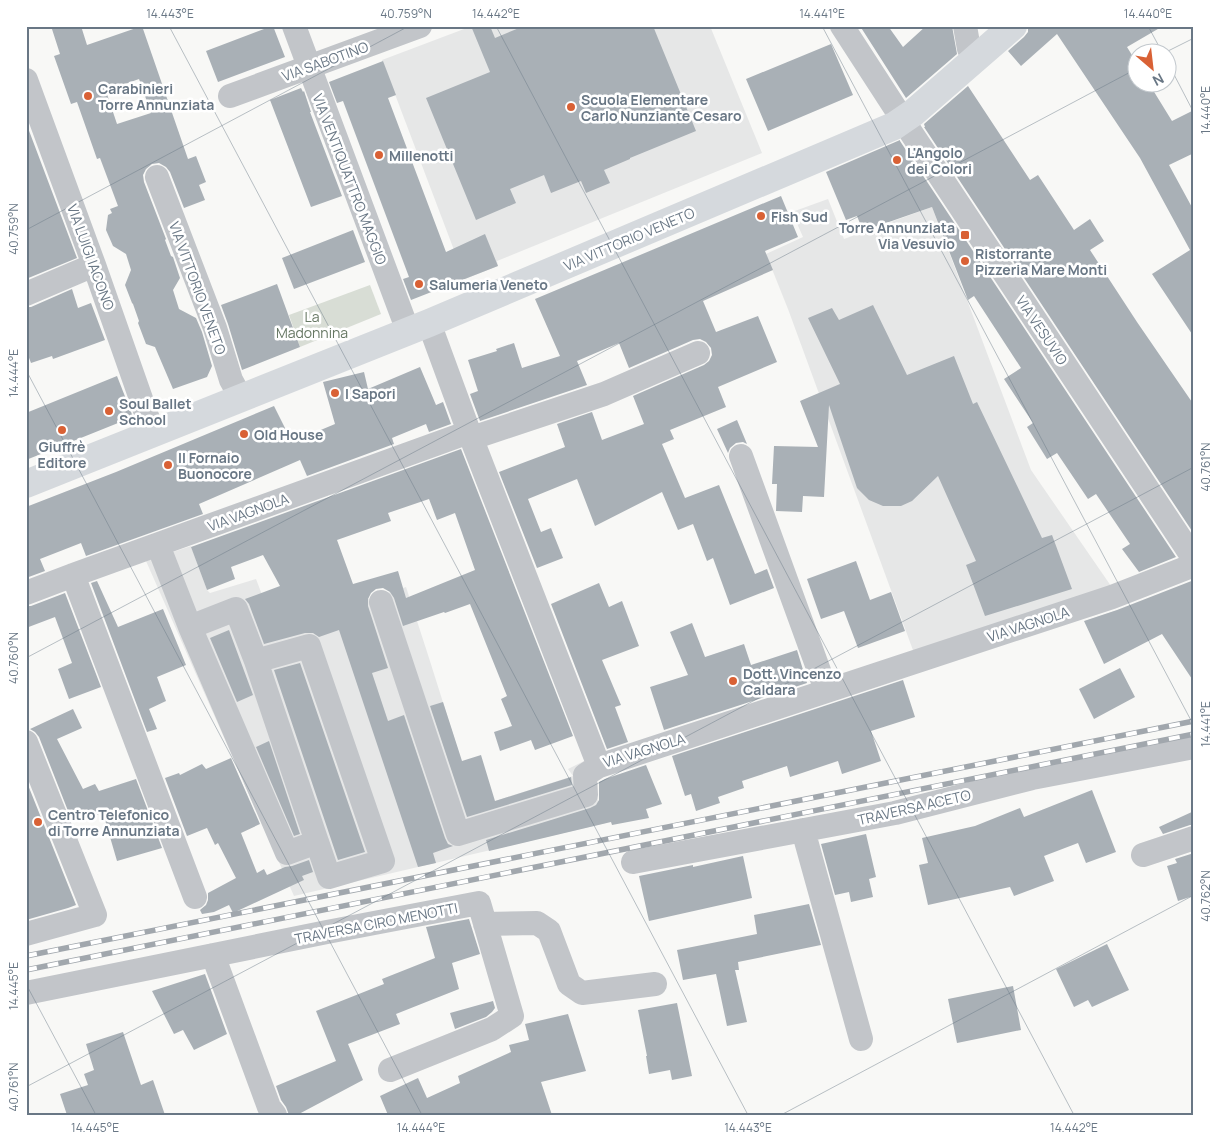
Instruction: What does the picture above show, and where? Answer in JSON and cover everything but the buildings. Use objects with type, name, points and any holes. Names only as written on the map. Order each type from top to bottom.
[{"type":"main road","name":"VIA VITTORIO VENETO","points":[[26,484],[418,327],[894,126],[903,121],[1013,26]]},
{"type":"street","name":"VIA VENTIQUATTRO MAGGIO","points":[[294,26],[308,67],[418,327],[470,435]]},
{"type":"street","name":"VIA VESUVIO","points":[[842,26],[1194,559]]},
{"type":"street","points":[[965,26],[969,49],[977,58]]},
{"type":"street","name":"VIA SABOTINO","points":[[230,96],[409,28]]},
{"type":"street","name":"VIA LUIGI IACONO","points":[[26,81],[94,265],[153,433]]},
{"type":"street","name":"VIA VITTORIO VENETO","points":[[157,177],[215,328],[231,380],[241,398]]},
{"type":"street","points":[[26,294],[94,265]]},
{"type":"street","name":"VIA VAGNOLA","points":[[26,593],[158,544],[470,435],[604,394],[698,352]]},
{"type":"street","name":"VIA VAGNOLA","points":[[470,435],[599,766],[1112,597],[1194,565]]},
{"type":"street","points":[[741,456],[826,690]]},
{"type":"street","points":[[158,544],[190,627],[287,853],[317,842]]},
{"type":"street","points":[[73,576],[195,897]]},
{"type":"street","points":[[381,602],[458,834],[586,795],[585,775],[599,766]]},
{"type":"street","points":[[190,627],[236,609],[256,661],[329,877],[383,861],[309,646],[256,661]]},
{"type":"street","points":[[26,742],[95,915],[26,934]]},
{"type":"street","name":"TRAVERSA ACETO","points":[[634,862],[895,813],[1032,778],[1194,747]]},
{"type":"street","points":[[803,830],[861,1039]]},
{"type":"street","points":[[1143,855],[1194,838]]},
{"type":"street","name":"TRAVERSA CIRO MENOTTI","points":[[26,994],[326,932],[479,903],[512,1016],[492,1029],[390,1070]]},
{"type":"street","points":[[485,924],[537,923],[548,931],[569,984],[582,993],[654,984]]},
{"type":"street","points":[[213,955],[270,1107],[275,1115]]},
{"type":"shaded area","name":"Scuola Elementare Carlo Nunziante Cesaro","points":[[472,26],[710,26],[762,153],[497,261],[498,266],[465,279],[382,60]]},
{"type":"shaded area","points":[[828,199],[844,239],[932,207],[1031,470],[1111,586],[914,653],[766,254],[803,237],[792,212]]},
{"type":"shaded area","points":[[191,546],[207,590],[210,593],[256,579],[275,629],[406,587],[476,807],[573,776],[568,769],[584,761],[606,823],[294,896],[146,561]]},
{"type":"green space","name":"La Madonnina","points":[[370,285],[381,314],[300,347],[289,315]]},
{"type":"railway","points":[[26,956],[1194,721]]},
{"type":"railway","points":[[26,970],[1194,734]]},
{"type":"place","name":"Carabinieri Torre Annunziata","points":[[88,96]]},
{"type":"place","name":"Scuola Elementare Carlo Nunziante Cesaro","points":[[571,107]]},
{"type":"place","name":"Millenotti","points":[[379,155]]},
{"type":"place","name":"L'Angolo dei Colori","points":[[897,160]]},
{"type":"place","name":"Fish Sud","points":[[761,216]]},
{"type":"place","name":"Torre Annunziata Via Vesuvio","points":[[965,235]]},
{"type":"place","name":"Ristorrante Pizzeria Mare Monti","points":[[965,261]]},
{"type":"place","name":"Salumeria Veneto","points":[[419,284]]},
{"type":"place","name":"I Sapori","points":[[335,393]]},
{"type":"place","name":"Soul Ballet School","points":[[109,411]]},
{"type":"place","name":"Giuffrè Editore","points":[[62,430]]},
{"type":"place","name":"Old House","points":[[244,434]]},
{"type":"place","name":"Il Fornaio Buonocore","points":[[168,465]]},
{"type":"place","name":"Dott. Vincenzo Caldara","points":[[733,681]]},
{"type":"place","name":"Centro Telefonico di Torre Annunziata","points":[[38,822]]}]
